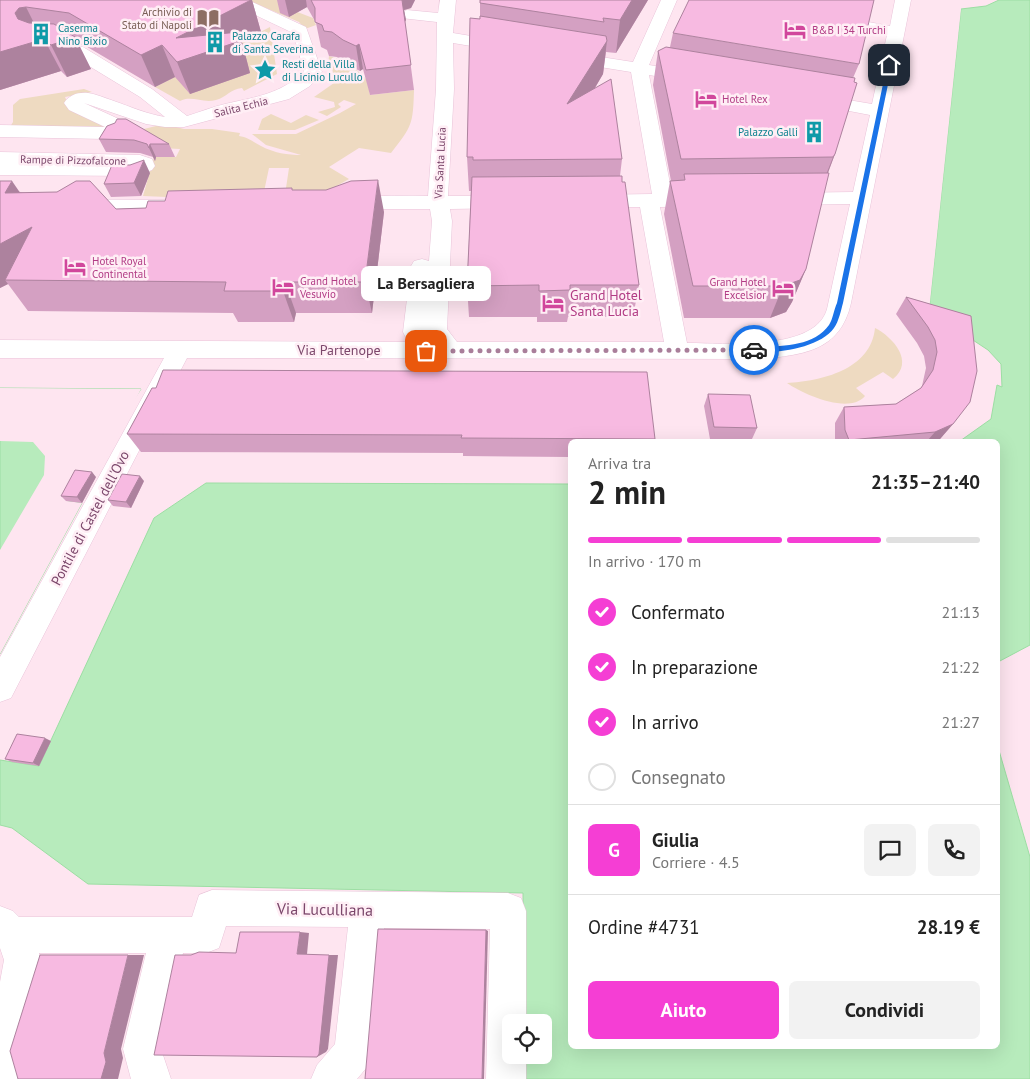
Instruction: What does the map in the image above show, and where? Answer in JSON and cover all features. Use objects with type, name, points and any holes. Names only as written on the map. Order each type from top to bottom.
[{"type":"street","name":"Salita Echia","points":[[0,131],[107,132],[114,130],[115,124],[75,106],[73,103],[76,99],[82,98],[88,98],[146,118],[165,122],[185,123],[223,110],[258,104],[284,95],[302,85],[313,72],[300,30],[235,0]]},
{"type":"street","name":"Via Santa Lucia","points":[[448,0],[445,18],[446,37],[438,203],[442,221],[435,330],[452,351]]},
{"type":"street","points":[[669,0],[639,68],[677,351]]},
{"type":"street","points":[[769,199],[862,198],[903,0]]},
{"type":"street","points":[[408,15],[445,18]]},
{"type":"street","points":[[810,17],[896,32]]},
{"type":"street","points":[[446,37],[527,50]]},
{"type":"street","points":[[42,46],[49,49],[70,49],[76,51],[146,93],[185,123]]},
{"type":"street","points":[[556,55],[705,80]]},
{"type":"street","points":[[792,95],[880,111]]},
{"type":"street","name":"Rampe di Pizzofalcone","points":[[0,140],[102,142],[105,144],[97,151],[0,150]]},
{"type":"street","name":"Rampe di Pizzofalcone","points":[[0,158],[140,161],[145,162],[145,166],[136,170],[0,169]]},
{"type":"street","name":"Rampe di Pizzofalcone","points":[[0,179],[104,180],[109,182],[110,185],[106,190],[100,191],[0,190]]},
{"type":"street","name":"Via Partenope","points":[[0,349],[677,351],[788,348],[816,340],[831,327],[840,303],[862,198]]},
{"type":"street","points":[[571,201],[720,200]]},
{"type":"street","points":[[325,208],[372,203],[531,202]]},
{"type":"street","points":[[426,351],[414,332],[427,221],[438,203]]},
{"type":"street","points":[[0,205],[200,206]]},
{"type":"street","name":"Pontile di Castel dell'Ovo","points":[[0,687],[180,350]]},
{"type":"street","name":"Via Luculliana","points":[[7,929],[206,934],[212,908],[508,911],[506,1079]]},
{"type":"street","points":[[343,1066],[368,909]]},
{"type":"street","points":[[7,929],[19,943],[22,960],[7,1058],[9,1079]]},
{"type":"street","points":[[146,1064],[169,934]]},
{"type":"shaded area","points":[[247,0],[278,0],[279,5],[313,18],[316,25],[305,29],[299,22]]},
{"type":"shaded area","points":[[999,0],[1030,0],[1030,645],[1000,661],[1000,439],[963,439],[991,419],[997,385],[1002,387],[1001,364],[988,350],[929,311],[961,9],[986,6]]},
{"type":"shaded area","points":[[270,27],[277,74],[244,91],[242,88],[231,91],[220,99],[211,101],[184,99],[180,101],[155,87]]},
{"type":"shaded area","points":[[329,56],[338,59],[359,72],[367,81],[370,95],[414,90],[410,124],[391,153],[359,148],[329,167],[349,179],[317,197],[287,200],[286,188],[289,168],[269,168],[262,201],[143,196],[154,157],[176,157],[180,149],[160,148],[132,132],[164,124],[184,129],[212,129],[240,133],[239,136],[276,152],[301,155],[266,145],[252,134],[296,134],[356,104],[344,100],[338,104],[341,107],[327,116],[318,112],[335,107],[334,102],[314,97],[334,83],[332,65],[328,65]]},
{"type":"shaded area","points":[[84,89],[92,92],[65,97],[70,109],[109,126],[105,128],[10,127],[13,122],[13,105],[20,99]]},
{"type":"shaded area","points":[[271,114],[291,123],[306,115],[319,120],[295,130],[258,130],[262,119]]},
{"type":"shaded area","points":[[875,328],[889,337],[899,350],[902,365],[893,379],[883,372],[856,388],[865,396],[858,401],[848,404],[826,401],[787,383],[829,376],[842,371],[864,354],[871,342]]},
{"type":"shaded area","points":[[0,388],[141,389],[67,501],[82,503],[0,654]]},
{"type":"shaded area","points":[[206,483],[568,484],[568,1049],[1000,1049],[1000,754],[1030,857],[1030,1079],[525,1079],[525,1064],[552,1064],[552,1014],[524,1014],[523,893],[88,884],[12,828],[0,825],[0,760],[39,766],[154,518]]},
{"type":"pier","points":[[958,9],[961,9],[929,311],[927,311]]},
{"type":"pier","points":[[0,388],[141,389],[95,477],[67,501],[82,503],[0,654],[0,550],[44,475],[45,456],[33,442],[0,441]]},
{"type":"building","points":[[0,0],[251,0],[176,38],[239,32],[240,41],[177,62],[162,45],[141,55],[69,13],[26,7],[19,8],[15,13],[18,19],[29,23],[54,24],[75,37],[51,45],[44,39],[0,52]]},
{"type":"building","points":[[311,0],[402,0],[411,65],[366,70],[359,44],[356,46],[332,32],[324,31],[322,25],[315,22],[315,8]]},
{"type":"building","points":[[480,0],[632,0],[620,20],[603,18],[604,22],[480,3]]},
{"type":"building","points":[[689,0],[874,0],[859,64],[673,33]]},
{"type":"building","points":[[480,16],[606,36],[607,41],[567,104],[611,79],[622,159],[473,160],[473,157],[467,157],[470,18],[480,19]]},
{"type":"building","points":[[666,47],[855,78],[854,82],[857,83],[835,154],[833,157],[681,159],[658,51]]},
{"type":"building","points":[[117,119],[126,119],[169,144],[150,144],[149,148],[147,144],[134,140],[99,139],[107,126],[115,123]]},
{"type":"building","points":[[144,160],[134,183],[104,184],[112,165],[130,165]]},
{"type":"building","points":[[829,173],[806,269],[800,280],[783,286],[693,286],[670,181],[685,180],[684,174]]},
{"type":"building","points":[[622,176],[622,182],[625,182],[639,285],[570,285],[570,290],[539,291],[539,285],[467,286],[472,177]]},
{"type":"building","points":[[378,180],[365,282],[285,282],[283,291],[224,291],[226,282],[5,280],[32,227],[0,244],[0,181],[12,181],[5,193],[57,192],[76,181],[90,181],[116,209],[146,208],[148,201],[165,201],[168,191],[292,188],[292,190],[326,190],[351,181]]},
{"type":"building","points":[[906,297],[971,316],[977,371],[970,402],[953,424],[935,432],[849,439],[845,430],[844,407],[896,404],[921,388],[933,370],[937,352],[935,340]]},
{"type":"building","points":[[163,370],[647,372],[655,439],[461,438],[462,435],[127,434],[152,388],[156,388]]},
{"type":"building","points":[[708,394],[750,395],[757,428],[714,427]]},
{"type":"building","points":[[75,470],[92,472],[77,497],[61,496]]},
{"type":"building","points":[[122,474],[140,476],[126,502],[108,500]]},
{"type":"building","points":[[17,734],[45,738],[33,763],[5,759]]},
{"type":"building","points":[[378,929],[486,930],[482,1079],[365,1079]]},
{"type":"building","points":[[240,932],[300,932],[297,954],[329,955],[319,1054],[317,1057],[154,1055],[175,955],[191,955],[199,952],[236,953]]},
{"type":"building","points":[[40,955],[128,955],[104,1053],[106,1062],[101,1079],[18,1079],[10,1051]]},
{"type":"way so far","points":[[426,351],[754,350]]},
{"type":"place","name":"Archivio di Stato di Napoli","points":[[208,18]]},
{"type":"place","name":"B&B I 34 Turchi","points":[[795,30]]},
{"type":"place","name":"Caserma Nino Bixio","points":[[41,34]]},
{"type":"place","name":"Palazzo Carafa di Santa Severina","points":[[215,42]]},
{"type":"place","name":"Resti della Villa di Licinio Lucullo","points":[[265,70]]},
{"type":"place","name":"Hotel Rex","points":[[706,99]]},
{"type":"place","name":"Palazzo Galli","points":[[814,132]]},
{"type":"place","name":"Hotel Royal Continental","points":[[75,267]]},
{"type":"place","name":"Grand Hotel Vesuvio","points":[[283,287]]},
{"type":"place","name":"Grand Hotel Excelsior","points":[[783,288]]},
{"type":"place","name":"Grand Hotel Santa Lucia","points":[[553,303]]},
{"type":"place","name":"La Bersagliera","points":[[426,351]]},
{"type":"route","points":[[754,350],[788,348],[804,344],[816,340],[831,327],[840,303],[889,65]]}]
